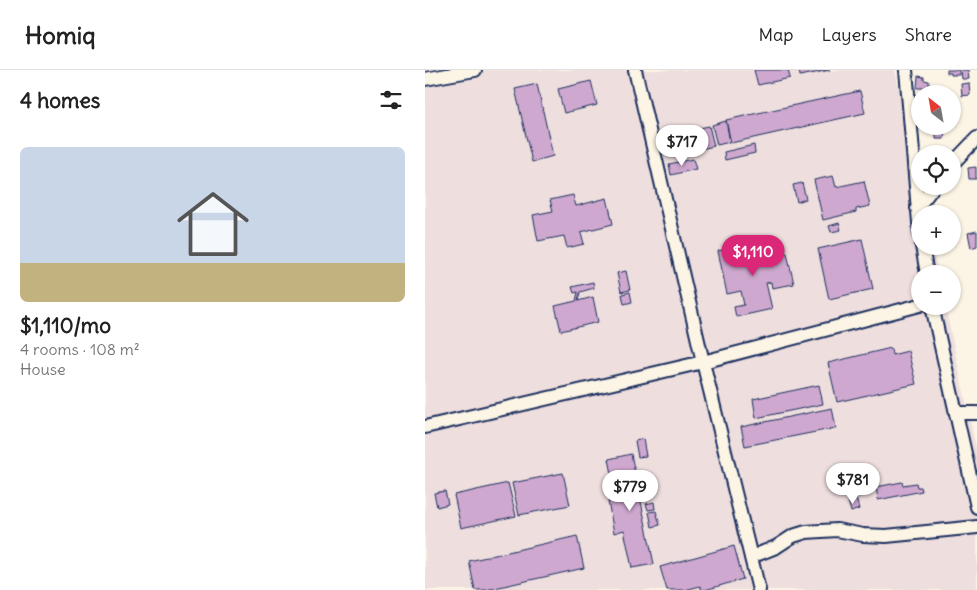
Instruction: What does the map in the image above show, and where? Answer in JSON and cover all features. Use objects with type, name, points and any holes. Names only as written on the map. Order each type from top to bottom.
[{"type":"street","points":[[425,79],[444,72],[475,70]]},
{"type":"street","points":[[635,70],[703,362],[759,590]]},
{"type":"street","points":[[906,70],[917,205]]},
{"type":"street","points":[[961,155],[977,138]]},
{"type":"street","points":[[919,205],[927,195]]},
{"type":"street","points":[[425,427],[703,362],[911,307]]},
{"type":"street","points":[[934,315],[977,507]]},
{"type":"street","points":[[956,413],[977,413]]},
{"type":"street","points":[[751,557],[805,532],[837,530],[863,535],[887,536],[977,527]]},
{"type":"shaded area","points":[[425,70],[895,70],[911,145],[911,195],[922,195],[924,205],[911,205],[911,255],[935,255],[936,265],[911,265],[911,315],[947,315],[977,453],[977,590],[425,590]]},
{"type":"building","points":[[754,70],[788,70],[790,78],[758,85]]},
{"type":"building","points":[[799,70],[830,70],[800,76]]},
{"type":"building","points":[[947,70],[959,70],[959,75],[951,75],[951,73],[947,73]]},
{"type":"building","points":[[961,70],[968,70],[969,79],[962,79]]},
{"type":"building","points":[[918,76],[924,77],[924,80],[929,81],[929,85],[917,85]]},
{"type":"building","points":[[591,81],[597,105],[564,113],[558,89]]},
{"type":"building","points":[[969,83],[970,95],[962,96],[961,84]]},
{"type":"building","points":[[537,84],[553,156],[532,162],[515,89]]},
{"type":"building","points":[[860,91],[865,113],[731,143],[726,120]]},
{"type":"building","points":[[726,121],[730,142],[717,145],[712,125]]},
{"type":"building","points":[[709,126],[714,146],[684,153],[680,132]]},
{"type":"building","points":[[936,135],[944,135],[944,139],[936,139]]},
{"type":"building","points":[[754,145],[755,153],[725,160],[724,152]]},
{"type":"building","points":[[693,159],[696,169],[671,175],[669,164]]},
{"type":"building","points":[[976,167],[976,179],[969,179],[968,168]]},
{"type":"building","points":[[833,176],[836,187],[864,181],[870,206],[856,209],[856,212],[823,220],[814,180]]},
{"type":"building","points":[[802,183],[806,199],[797,202],[793,185]]},
{"type":"building","points":[[573,195],[576,206],[607,198],[613,224],[581,232],[584,244],[567,248],[564,236],[538,241],[533,215],[553,211],[550,200]]},
{"type":"building","points":[[839,223],[841,230],[831,232],[829,226]]},
{"type":"building","points":[[977,231],[977,246],[971,248],[968,233]]},
{"type":"building","points":[[862,239],[873,289],[829,299],[818,249]]},
{"type":"building","points":[[752,243],[755,260],[787,253],[794,284],[772,288],[771,282],[766,283],[772,309],[736,317],[734,307],[744,305],[741,291],[727,294],[718,251]]},
{"type":"building","points":[[626,271],[630,290],[621,292],[617,273]]},
{"type":"building","points":[[593,282],[594,288],[580,292],[578,301],[593,297],[598,322],[561,331],[555,306],[576,301],[578,292],[574,293],[572,287]]},
{"type":"building","points":[[630,292],[632,302],[624,304],[622,294]]},
{"type":"building","points":[[891,348],[892,355],[908,351],[916,384],[837,402],[828,363]]},
{"type":"building","points":[[819,385],[823,404],[756,418],[753,399]]},
{"type":"building","points":[[832,408],[836,428],[745,446],[741,427]]},
{"type":"building","points":[[643,439],[646,456],[638,457],[635,441]]},
{"type":"building","points":[[631,454],[654,564],[632,568],[624,530],[614,533],[608,501],[617,499],[609,459]]},
{"type":"building","points":[[563,473],[570,505],[519,515],[512,483]]},
{"type":"building","points":[[902,482],[903,485],[916,483],[917,487],[921,487],[922,491],[878,500],[876,487]]},
{"type":"building","points":[[508,483],[516,516],[461,528],[454,495]]},
{"type":"building","points":[[445,491],[448,504],[437,507],[434,493]]},
{"type":"building","points":[[856,498],[859,509],[851,512],[848,500]]},
{"type":"building","points":[[654,502],[655,509],[648,510],[646,504]]},
{"type":"building","points":[[656,511],[660,525],[652,527],[649,512]]},
{"type":"building","points":[[577,536],[584,568],[486,590],[475,590],[469,561]]},
{"type":"building","points":[[734,546],[743,579],[705,590],[702,590],[700,586],[685,590],[667,590],[660,567]]}]
